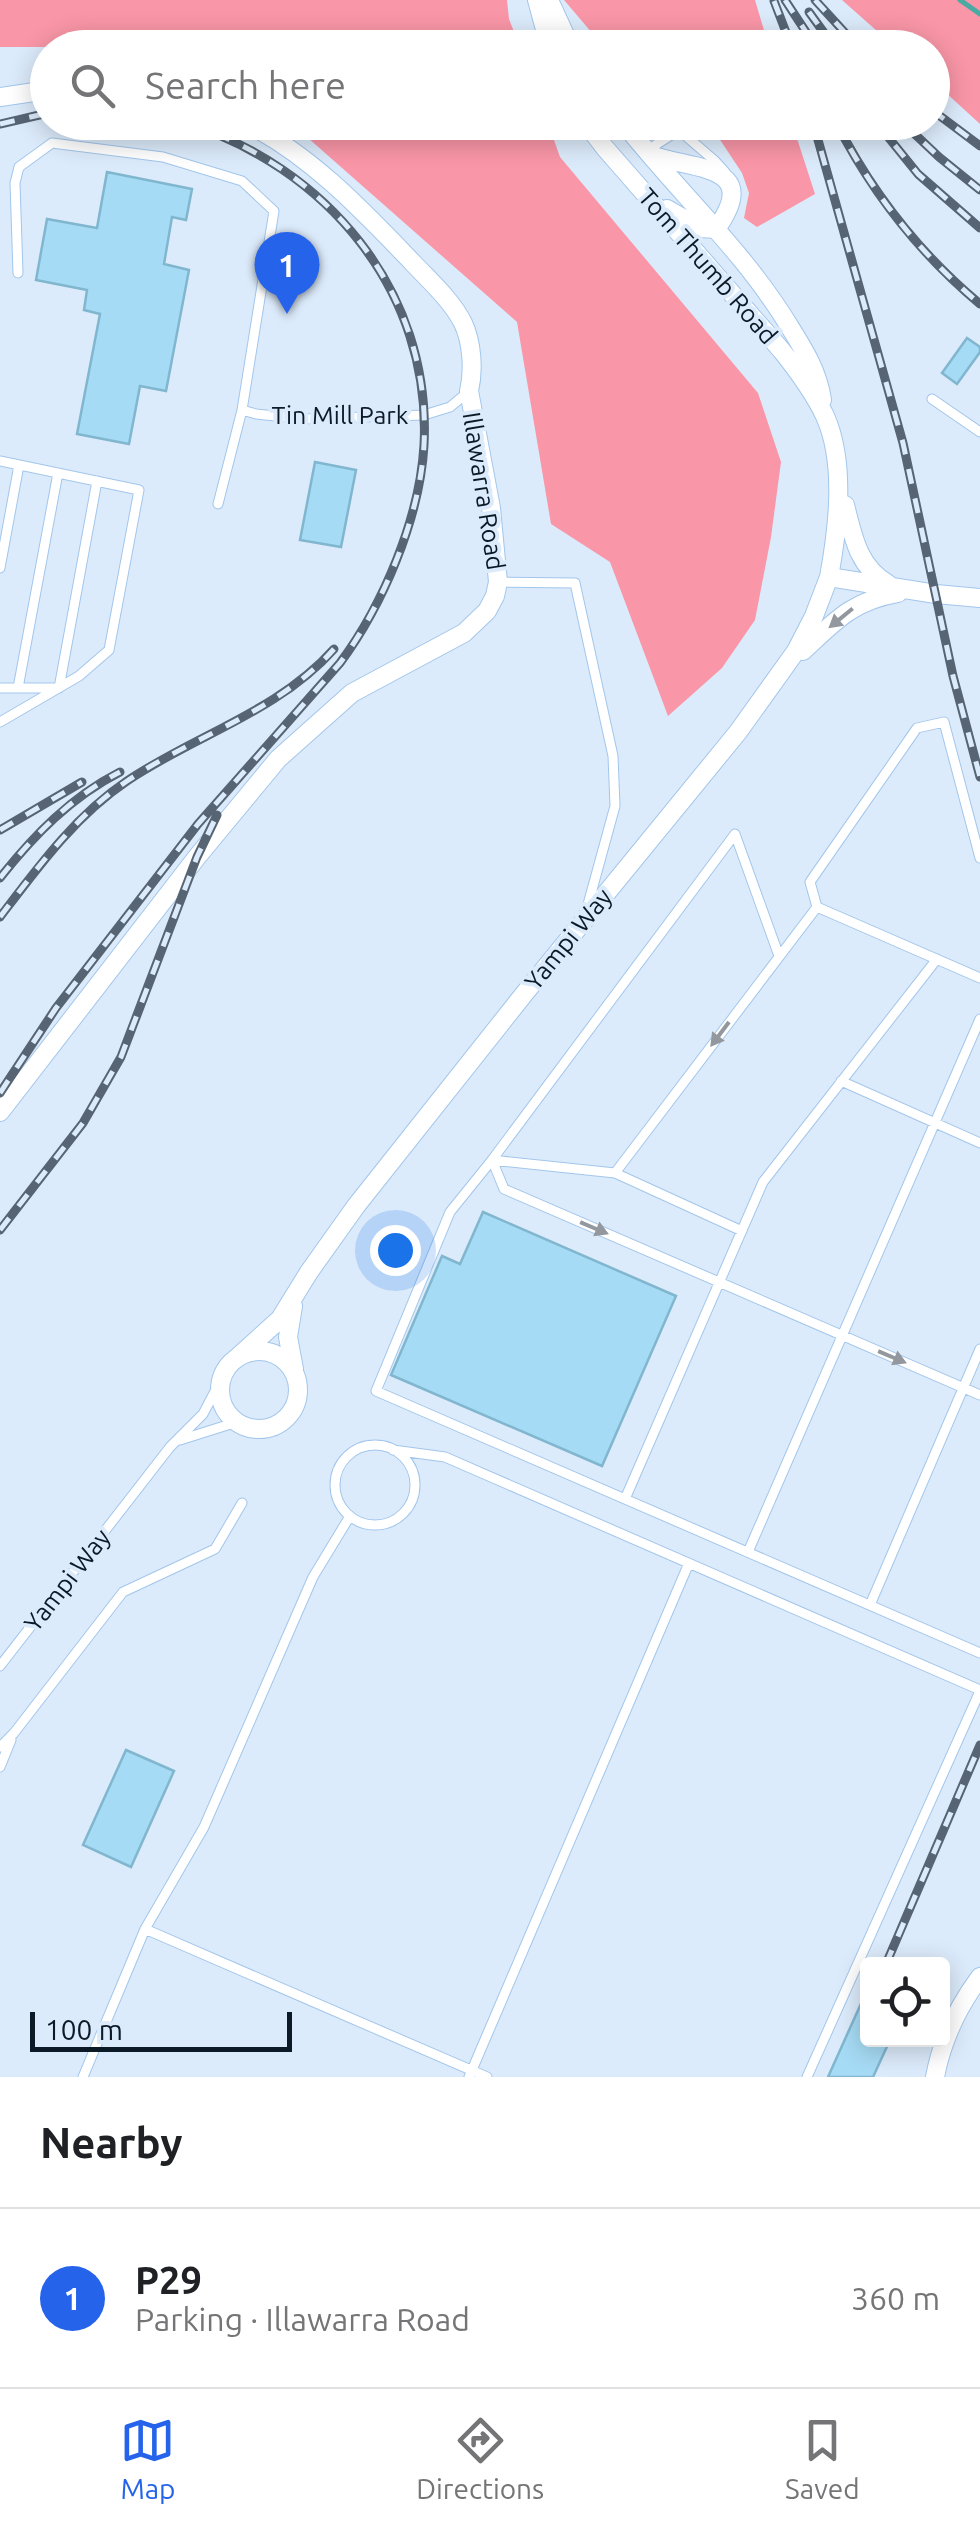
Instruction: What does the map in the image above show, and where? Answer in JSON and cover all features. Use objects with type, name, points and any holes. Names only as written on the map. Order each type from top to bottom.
[{"type":"street","points":[[537,0],[545,30]]},
{"type":"street","points":[[548,0],[562,30]]},
{"type":"street","points":[[0,97],[30,93]]},
{"type":"street","name":"Illawarra Road","points":[[0,1112],[278,759],[352,692],[464,632],[487,611],[495,596],[498,582],[491,508],[469,391],[468,338],[462,320],[368,217],[274,140]]},
{"type":"street","name":"Tom Thumb Road","points":[[600,140],[782,351],[824,416]]},
{"type":"street","name":"Tom Thumb Road","points":[[637,140],[764,286],[807,355],[821,390],[836,470],[838,530],[829,577]]},
{"type":"street","points":[[632,179],[680,218],[700,228],[716,229],[725,215],[730,192],[723,176],[646,152]]},
{"type":"street","points":[[836,470],[859,554],[877,578],[904,589]]},
{"type":"street","points":[[829,577],[980,598]]},
{"type":"street","name":"Yampi Way","points":[[223,1376],[232,1362],[280,1319],[356,1206],[738,732],[806,632],[829,577]]},
{"type":"street","points":[[782,670],[854,606],[904,589]]},
{"type":"street","name":"Yampi Way","points":[[237,1422],[263,1430],[284,1421],[298,1398],[288,1337],[296,1296]]},
{"type":"street","points":[[240,1356],[256,1351],[274,1354],[289,1364],[297,1380]]},
{"type":"street","points":[[223,1376],[222,1402],[237,1422]]},
{"type":"street","points":[[935,2077],[940,2050],[961,2002],[980,1978]]},
{"type":"lane","points":[[646,152],[664,140]]},
{"type":"lane","points":[[690,140],[718,164],[728,179],[730,192]]},
{"type":"lane","points":[[18,273],[18,167],[52,142],[163,157],[242,180],[274,211],[242,410]]},
{"type":"lane","name":"Tin Mill Park","points":[[218,504],[242,410],[304,419],[424,416],[450,407],[469,391]]},
{"type":"lane","points":[[932,399],[980,432]]},
{"type":"lane","points":[[0,462],[140,490],[108,650],[79,676],[0,722]]},
{"type":"lane","points":[[0,568],[19,465]]},
{"type":"lane","points":[[18,688],[58,473]]},
{"type":"lane","points":[[59,688],[96,481]]},
{"type":"lane","points":[[498,582],[575,583],[613,756],[616,806],[584,920]]},
{"type":"lane","points":[[0,688],[59,688]]},
{"type":"lane","points":[[980,858],[944,722],[918,728],[810,882],[817,906],[980,978]]},
{"type":"lane","points":[[779,956],[735,834],[450,1212],[376,1391],[980,1652]]},
{"type":"lane","points":[[615,1173],[817,906]]},
{"type":"lane","points":[[625,1499],[763,1182],[937,959]]},
{"type":"lane","points":[[748,1552],[980,1019]]},
{"type":"lane","points":[[841,1081],[980,1143]]},
{"type":"lane","points":[[492,1160],[615,1173],[742,1231]]},
{"type":"lane","points":[[492,1160],[504,1189],[980,1395]]},
{"type":"lane","points":[[870,1605],[980,1349]]},
{"type":"lane","name":"Yampi Way","points":[[0,1666],[170,1447],[204,1414],[223,1376]]},
{"type":"lane","name":"Yampi Way","points":[[170,1447],[192,1435],[237,1422]]},
{"type":"lane","points":[[393,1450],[411,1469],[414,1495],[400,1517],[388,1523],[362,1523],[342,1508],[335,1486],[342,1464],[359,1449],[370,1446],[446,1457],[980,1691],[807,2077]]},
{"type":"lane","points":[[0,1747],[123,1592],[215,1548],[242,1503]]},
{"type":"lane","points":[[83,2077],[146,1929],[204,1827],[313,1577],[350,1516]]},
{"type":"lane","points":[[470,2074],[689,1563]]},
{"type":"lane","points":[[967,1721],[980,1727]]},
{"type":"lane","points":[[0,1767],[14,1732]]},
{"type":"lane","points":[[146,1929],[470,2074],[487,2077]]},
{"type":"shaded area","points":[[0,0],[507,0],[513,30],[30,30],[30,47],[0,47]]},
{"type":"shaded area","points":[[564,0],[755,0],[764,30],[590,30]]},
{"type":"shaded area","points":[[842,0],[980,0],[980,124],[950,97],[950,30],[876,30]]},
{"type":"shaded area","points":[[310,140],[554,140],[560,157],[758,393],[781,462],[755,620],[722,668],[668,716],[610,562],[551,524],[517,322]]},
{"type":"shaded area","points":[[720,140],[798,140],[815,194],[757,227],[744,218],[749,193],[742,173]]},
{"type":"building","points":[[107,172],[192,189],[186,220],[172,217],[164,264],[189,270],[166,391],[140,386],[129,444],[77,434],[100,314],[84,310],[87,290],[36,280],[47,219],[97,228]]},
{"type":"building","points":[[967,338],[980,347],[980,352],[957,384],[942,373]]},
{"type":"building","points":[[315,462],[356,470],[341,547],[300,540]]},
{"type":"building","points":[[483,1212],[676,1296],[602,1466],[391,1375],[442,1256],[460,1264]]},
{"type":"building","points":[[126,1750],[174,1771],[131,1867],[83,1845]]},
{"type":"building","points":[[860,2006],[860,2047],[887,2047],[873,2077],[828,2077]]},
{"type":"waterway","points":[[960,0],[980,14]]},
{"type":"railway","points":[[785,0],[805,30]]},
{"type":"railway","points":[[815,0],[842,30]]},
{"type":"railway","points":[[774,1],[785,30]]},
{"type":"railway","points":[[809,12],[822,30]]},
{"type":"railway","points":[[0,124],[30,117]]},
{"type":"railway","points":[[950,124],[980,146]]},
{"type":"railway","points":[[0,1093],[56,1008],[198,824],[340,663],[384,588],[415,502],[424,445],[422,389],[410,336],[389,287],[360,242],[324,203],[282,169],[230,140]]},
{"type":"railway","points":[[818,140],[903,443],[953,676],[980,777]]},
{"type":"railway","points":[[846,140],[865,173],[917,243],[980,304]]},
{"type":"railway","points":[[891,140],[918,174],[980,228]]},
{"type":"railway","points":[[921,140],[980,190]]},
{"type":"railway","points":[[0,917],[58,843],[108,795],[153,765],[288,690],[334,649]]},
{"type":"railway","points":[[0,878],[54,818],[120,772]]},
{"type":"railway","points":[[0,830],[82,782]]},
{"type":"railway","points":[[0,1230],[83,1123],[121,1057],[197,857],[217,815]]},
{"type":"railway","points":[[889,1957],[980,1745]]},
{"type":"place","name":"P29","points":[[287,314]]}]
